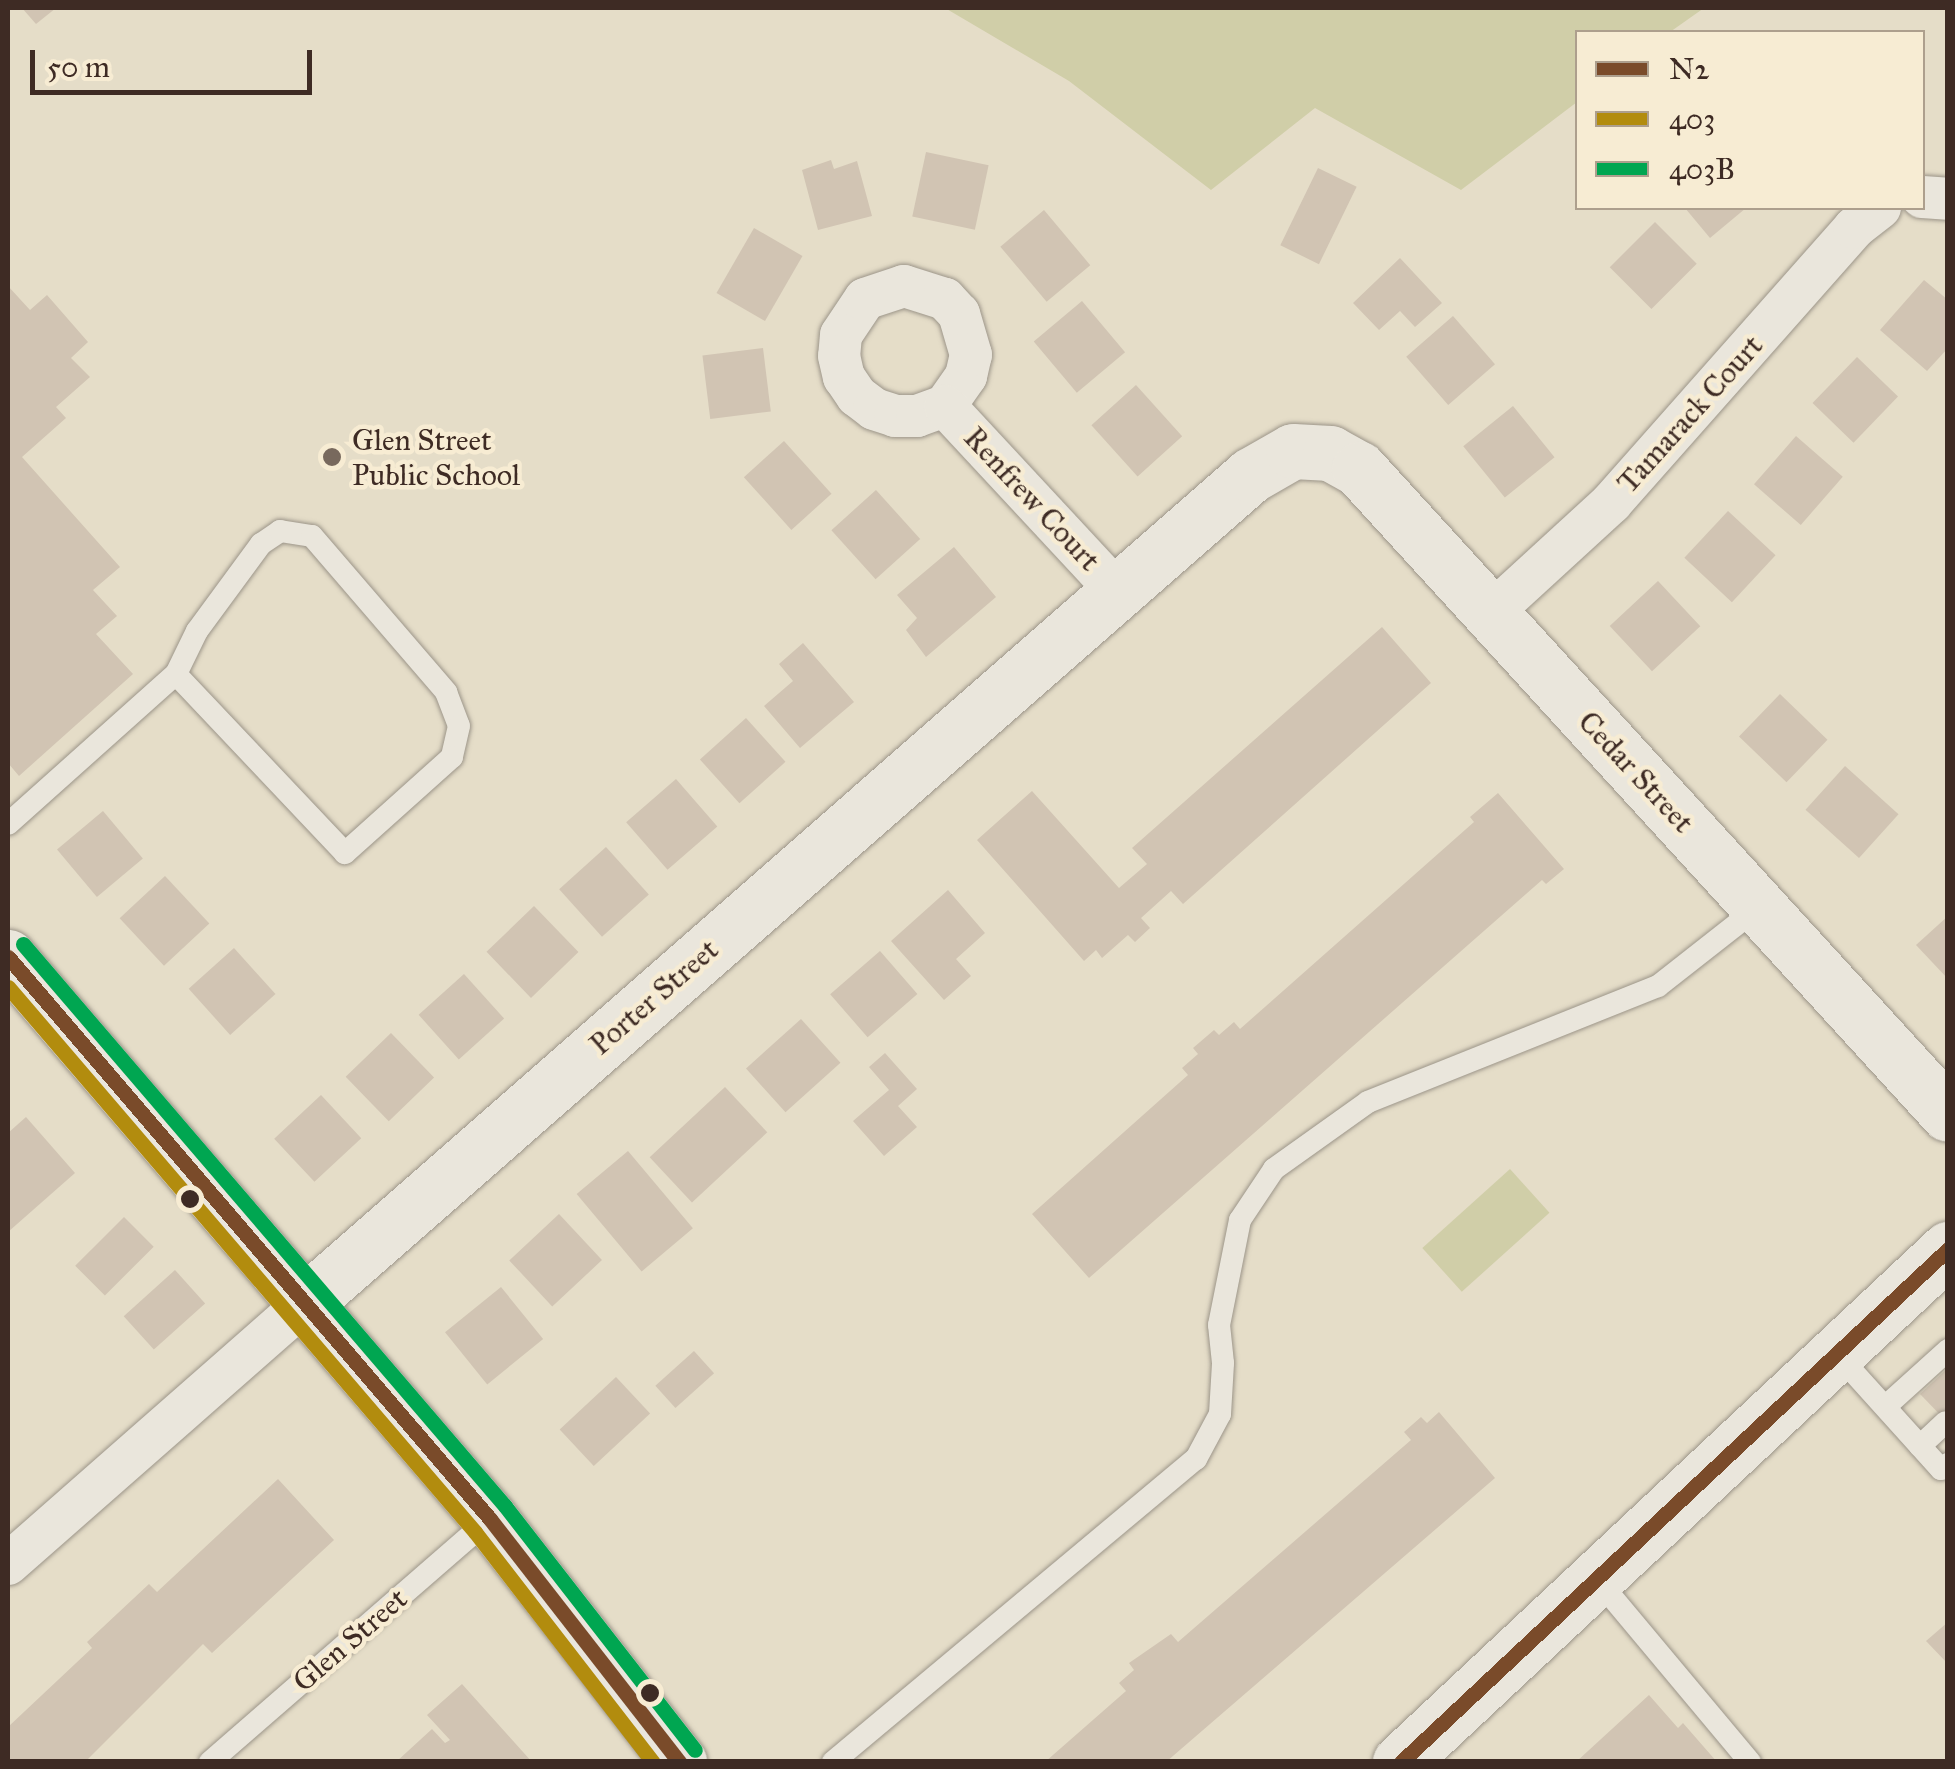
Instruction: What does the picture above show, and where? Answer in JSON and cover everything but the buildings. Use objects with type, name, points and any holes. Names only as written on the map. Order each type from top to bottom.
[{"type":"street","name":"Tamarack Court","points":[[1492,613],[1611,504],[1854,228],[1877,210]]},
{"type":"street","name":"Renfrew Court","points":[[945,406],[1119,593]]},
{"type":"street","name":"Cedar Street","points":[[1311,450],[1330,453],[1359,470],[1948,1114]]},
{"type":"street","name":"Porter Street","points":[[8,1564],[1251,475],[1277,458],[1311,450]]},
{"type":"street","points":[[13,974],[307,1301],[490,1519],[679,1762]]},
{"type":"street","points":[[1400,1762],[1836,1354],[1940,1270]]},
{"type":"lane","points":[[8,824],[176,674],[197,631],[262,544],[280,530],[312,536],[446,692],[459,726],[452,758],[345,854],[176,674]]},
{"type":"lane","points":[[834,1762],[1196,1459],[1220,1414],[1224,1363],[1219,1325],[1240,1220],[1274,1169],[1368,1102],[1658,986],[1760,906]]},
{"type":"lane","points":[[1886,1406],[1948,1350]]},
{"type":"lane","points":[[1836,1354],[1942,1469],[1948,1464]]},
{"type":"lane","points":[[1920,1446],[1946,1422]]},
{"type":"lane","name":"Glen Street","points":[[210,1762],[490,1519]]},
{"type":"lane","points":[[1596,1578],[1750,1762]]},
{"type":"shaded area","points":[[945,8],[1704,8],[1673,30],[1575,30],[1575,104],[1461,190],[1315,108],[1211,190],[1069,81]]},
{"type":"shaded area","points":[[1510,1169],[1549,1213],[1462,1292],[1422,1248]]},
{"type":"transit line","name":"403B","points":[[23,944],[505,1506],[695,1750]]},
{"type":"transit line","name":"N2","points":[[8,957],[490,1519],[679,1762]]},
{"type":"transit line","name":"403","points":[[8,987],[475,1532],[653,1762]]},
{"type":"transit line","name":"N2","points":[[1401,1762],[1948,1249]]},
{"type":"place","name":"Glen Street Public School","points":[[332,457]]}]
